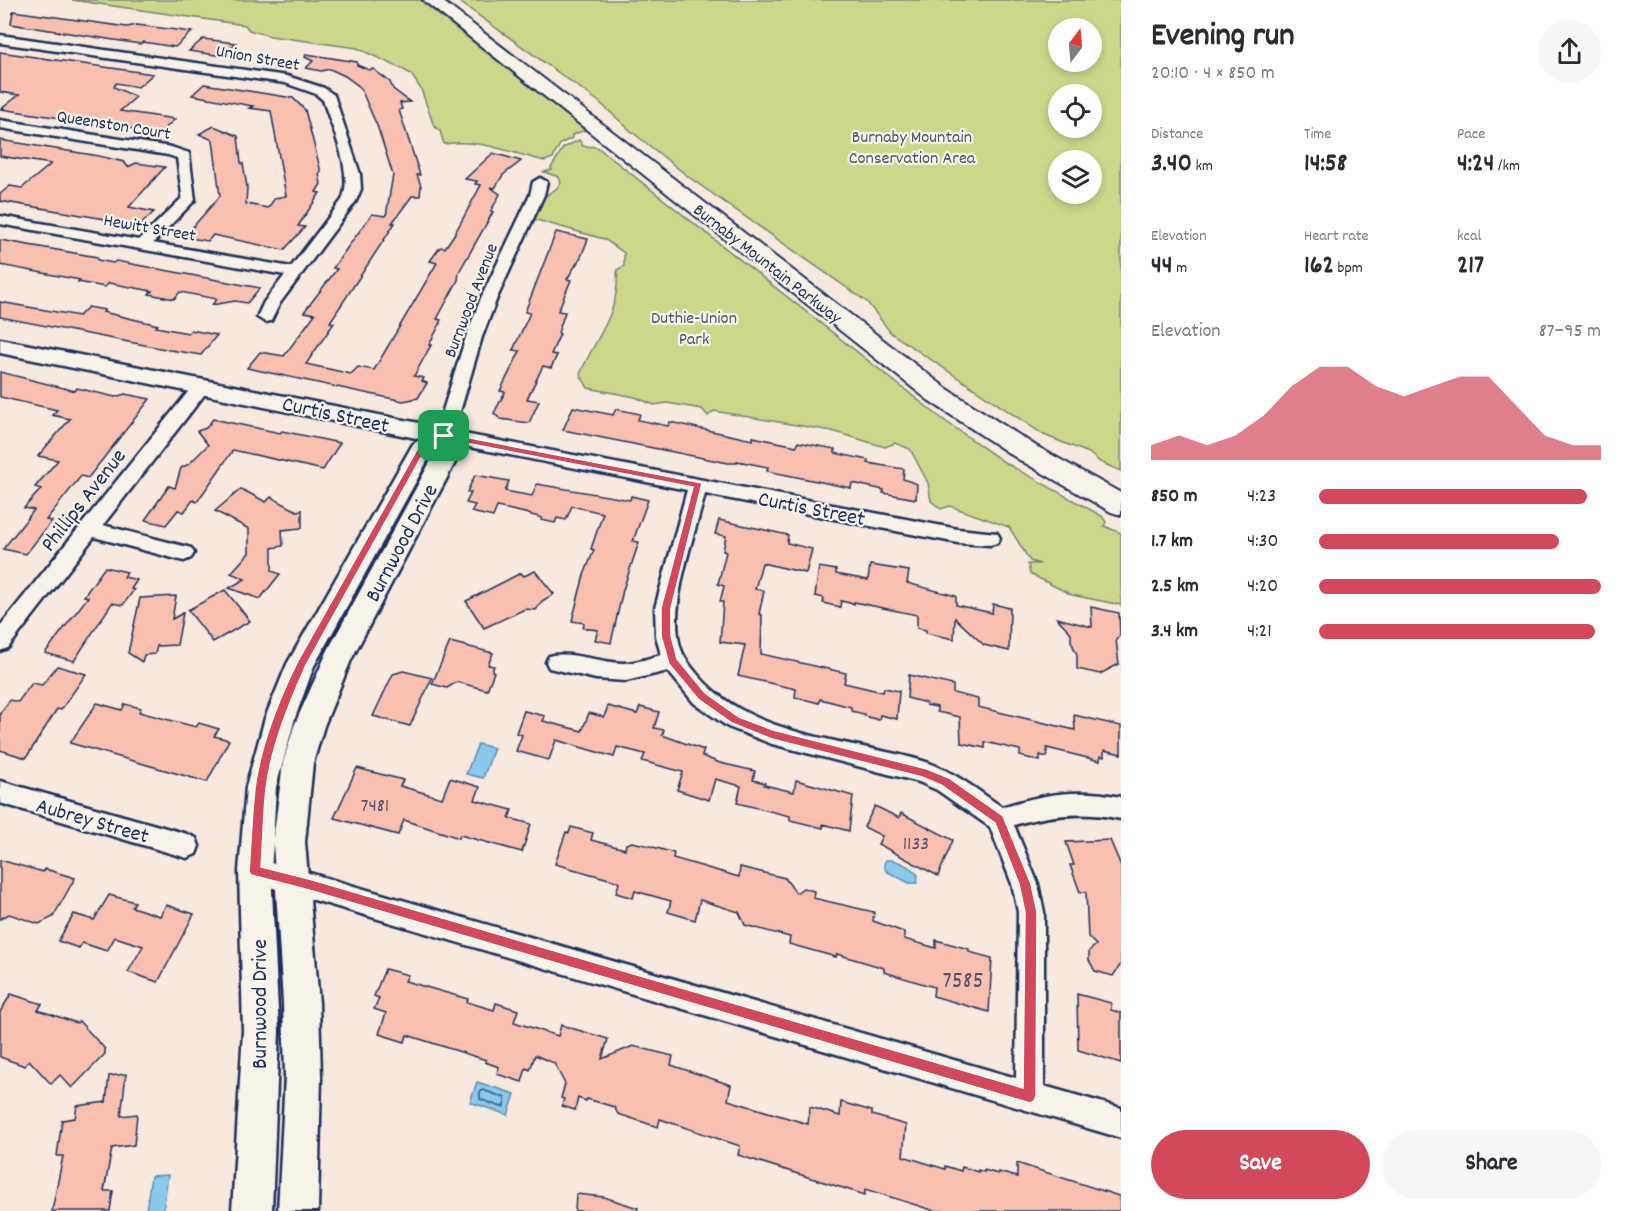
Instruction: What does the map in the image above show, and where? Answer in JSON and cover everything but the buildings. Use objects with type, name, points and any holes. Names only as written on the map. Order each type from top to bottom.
[{"type":"main road","name":"Burnaby Mountain Parkway","points":[[430,0],[937,394],[990,431],[1042,463],[1121,505]]},
{"type":"main road","name":"Burnaby Mountain Parkway","points":[[449,0],[918,360],[1035,440],[1121,486]]},
{"type":"street","name":"Union Street","points":[[0,39],[287,80],[320,91],[329,98],[353,174],[354,189],[349,201],[272,302],[265,317]]},
{"type":"street","name":"Queenston Court","points":[[0,124],[171,151],[184,156],[188,200],[142,245]]},
{"type":"street","name":"Burnwood Avenue","points":[[444,436],[474,337],[489,298],[537,195],[540,182]]},
{"type":"street","name":"Hewitt Street","points":[[0,220],[294,272]]},
{"type":"street","name":"Curtis Street","points":[[0,346],[444,436],[958,536],[990,538]]},
{"type":"street","name":"Phillips Avenue","points":[[0,642],[202,386]]},
{"type":"street","name":"Burnwood Drive","points":[[252,1211],[261,1031],[255,872],[261,787],[270,747],[290,689],[302,664],[421,450],[444,436],[447,455],[338,658],[309,726],[298,763],[289,842],[301,1003],[303,1076],[298,1211]]},
{"type":"street","points":[[698,485],[666,608],[666,636],[673,661],[702,696],[736,720],[772,734],[923,772],[945,782],[999,819],[1025,884],[1031,912],[1030,1096]]},
{"type":"street","points":[[89,530],[184,553]]},
{"type":"street","points":[[558,662],[597,670],[626,672],[673,661]]},
{"type":"street","name":"Aubrey Street","points":[[0,792],[187,846]]},
{"type":"street","points":[[999,819],[1058,802],[1104,803],[1121,808]]},
{"type":"street","points":[[255,872],[293,881],[1121,1123]]},
{"type":"green space","points":[[72,0],[420,0],[585,130],[572,135],[572,138],[560,144],[553,158],[545,161],[495,147],[470,143],[444,144],[440,131],[434,126],[421,89],[411,74],[357,48],[270,36],[249,30],[245,25]]},
{"type":"green space","name":"Burnaby Mountain Conservation Area","points":[[457,0],[1121,0],[1121,471],[1100,462],[1089,453],[1044,435],[891,333],[867,302],[690,178],[631,131],[598,101]]},
{"type":"green space","name":"Duthie-Union Park","points":[[579,140],[583,146],[597,147],[941,418],[1004,462],[1102,516],[1106,522],[1104,526],[1121,533],[1121,605],[1072,595],[1030,574],[1028,564],[1040,564],[1030,561],[1009,527],[950,506],[941,509],[931,501],[928,483],[910,449],[895,443],[885,447],[832,431],[714,411],[708,416],[702,409],[667,403],[654,405],[635,397],[588,388],[580,374],[611,312],[617,285],[617,270],[624,266],[624,253],[604,239],[533,219],[545,196],[561,183],[559,177],[544,172],[552,170],[563,148]]},
{"type":"water","points":[[478,744],[494,748],[483,778],[466,774]]},
{"type":"water","points":[[886,860],[899,862],[912,869],[918,875],[917,883],[909,883],[886,871],[884,864]]},
{"type":"water","points":[[477,1082],[515,1094],[508,1115],[470,1102]]},
{"type":"water","points":[[168,1175],[163,1211],[146,1211],[151,1176]]},
{"type":"route","points":[[444,436],[698,485],[666,608],[666,636],[673,661],[702,696],[736,720],[772,734],[923,772],[945,782],[999,819],[1025,884],[1031,912],[1030,1096],[309,885],[255,872],[261,787],[270,747],[290,689],[421,450],[444,436]]}]
